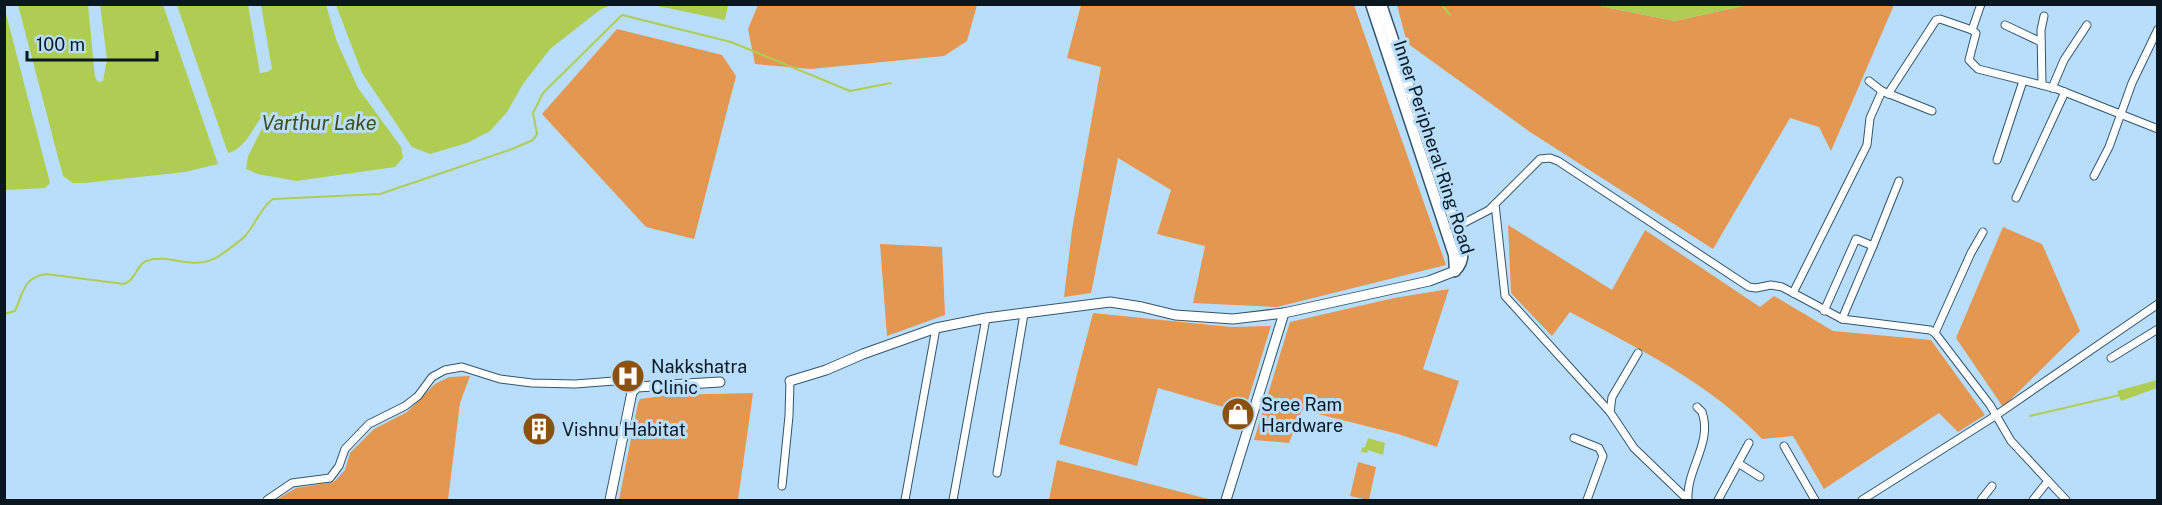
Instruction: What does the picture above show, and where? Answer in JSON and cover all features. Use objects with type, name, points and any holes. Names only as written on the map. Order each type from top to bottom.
[{"type":"main road","name":"Inner Peripheral Ring Road","points":[[1371,4],[1458,254]]},
{"type":"main road","name":"Inner Peripheral Ring Road","points":[[1382,4],[1456,227],[1458,254],[1455,271]]},
{"type":"street","points":[[1972,30],[1981,4]]},
{"type":"street","points":[[2042,86],[2041,30],[2044,16]]},
{"type":"street","points":[[1793,293],[1867,145],[1870,118],[1885,92],[1936,20],[1940,19],[1972,30],[1976,36],[1969,60],[1978,69],[2065,92],[2157,129]]},
{"type":"street","points":[[2052,88],[2064,60],[2087,25]]},
{"type":"street","points":[[2006,26],[2041,42]]},
{"type":"street","points":[[2094,176],[2109,147],[2132,83],[2157,29]]},
{"type":"street","points":[[1869,81],[1885,92],[1932,111]]},
{"type":"street","points":[[1997,160],[2023,81]]},
{"type":"street","points":[[2016,198],[2065,92]]},
{"type":"street","points":[[1456,227],[1489,210],[1540,159],[1550,158],[1749,287],[1771,285],[1782,287],[1842,319],[1913,326],[1935,333],[1990,405],[2011,441],[2066,501]]},
{"type":"street","points":[[1842,319],[1899,181]]},
{"type":"street","points":[[1495,204],[1505,296],[1610,412],[1634,448],[1688,500]]},
{"type":"street","points":[[1935,333],[1971,253],[1983,232]]},
{"type":"street","points":[[1824,311],[1856,239],[1873,246]]},
{"type":"street","points":[[782,486],[790,381],[826,370],[936,328],[986,318],[1110,302],[1175,315],[1233,319],[1284,313],[1429,280],[1455,271]]},
{"type":"street","points":[[1862,501],[1995,416],[2157,304]]},
{"type":"street","points":[[1226,501],[1284,313]]},
{"type":"street","points":[[998,473],[1024,314]]},
{"type":"street","points":[[953,501],[986,318]]},
{"type":"street","points":[[905,501],[936,328]]},
{"type":"street","points":[[2111,358],[2157,329]]},
{"type":"street","points":[[1610,412],[1612,397],[1638,353]]},
{"type":"street","points":[[267,501],[292,483],[330,478],[339,466],[345,450],[369,424],[405,406],[418,396],[432,377],[445,370],[462,367],[500,380],[532,383],[575,384],[614,381],[632,392]]},
{"type":"street","points":[[610,501],[632,392],[637,387],[720,382]]},
{"type":"street","points":[[1688,500],[1687,488],[1702,449],[1706,427],[1702,412],[1697,407]]},
{"type":"street","points":[[1574,438],[1602,451],[1603,456],[1587,501]]},
{"type":"street","points":[[1718,501],[1749,443]]},
{"type":"street","points":[[1784,446],[1815,501]]},
{"type":"street","points":[[1738,463],[1760,477]]},
{"type":"street","points":[[2033,501],[2048,482]]},
{"type":"street","points":[[1981,501],[1992,486]]},
{"type":"shaded area","points":[[758,4],[977,5],[967,41],[944,56],[811,69],[755,64],[748,29]]},
{"type":"shaded area","points":[[1081,5],[1354,5],[1446,265],[1277,307],[1193,303],[1205,246],[1157,234],[1171,190],[1118,158],[1091,293],[1064,297],[1072,230],[1101,67],[1067,58]]},
{"type":"shaded area","points":[[1397,5],[1595,5],[1675,21],[1747,5],[1894,5],[1831,151],[1819,127],[1790,118],[1713,249],[1530,132],[1407,43]]},
{"type":"shaded area","points":[[617,29],[722,55],[736,76],[694,239],[646,227],[542,114]]},
{"type":"shaded area","points":[[1508,225],[1612,290],[1645,230],[1760,307],[1774,296],[1833,331],[1931,340],[1985,415],[1958,432],[1939,413],[1824,489],[1793,436],[1762,439],[1719,401],[1646,353],[1570,312],[1552,336],[1511,293]]},
{"type":"shaded area","points":[[2003,227],[2042,244],[2080,331],[2003,407],[1956,338]]},
{"type":"shaded area","points":[[880,244],[942,247],[945,315],[887,336]]},
{"type":"shaded area","points":[[1449,289],[1423,369],[1459,381],[1437,447],[1398,434],[1302,410],[1289,443],[1254,440],[1290,322],[1394,298]]},
{"type":"shaded area","points":[[1093,313],[1231,327],[1271,326],[1244,413],[1158,388],[1137,466],[1059,444]]},
{"type":"shaded area","points":[[470,376],[460,403],[448,500],[276,500],[296,488],[334,482],[345,470],[350,453],[374,429],[407,412],[435,384],[449,377]]},
{"type":"shaded area","points":[[753,393],[738,500],[619,500],[640,399],[669,395]]},
{"type":"shaded area","points":[[1057,460],[1212,500],[1049,500]]},
{"type":"shaded area","points":[[1358,462],[1376,467],[1369,500],[1350,496]]},
{"type":"water","name":"Varthur Lake","points":[[336,4],[612,5],[601,9],[550,49],[523,84],[507,112],[490,131],[467,143],[430,154],[412,147],[362,73]]},
{"type":"water","points":[[1747,4],[1675,21],[1595,5]]},
{"type":"water","name":"Varthur Lake","points":[[18,5],[88,5],[95,77],[98,82],[103,81],[107,59],[100,5],[163,5],[218,164],[185,172],[84,183],[73,183],[63,176]]},
{"type":"water","name":"Varthur Lake","points":[[177,5],[248,5],[260,73],[272,69],[261,5],[326,5],[337,42],[358,88],[401,147],[403,158],[395,167],[296,181],[258,174],[246,169],[248,156],[266,121],[264,118],[260,119],[243,144],[228,153]]},
{"type":"water","points":[[653,5],[728,5],[725,20]]},
{"type":"water","points":[[5,10],[50,183],[45,188],[5,190]]},
{"type":"water","points":[[2157,380],[2157,388],[2121,401],[2117,391]]},
{"type":"water","points":[[1368,438],[1385,443],[1383,455],[1368,450],[1367,453],[1361,452]]},
{"type":"waterway","points":[[1441,4],[1450,15]]},
{"type":"waterway","points":[[4,314],[15,311],[29,282],[46,274],[124,284],[146,261],[155,259],[191,263],[209,261],[245,236],[273,199],[380,194],[533,140],[537,134],[533,113],[543,93],[622,15],[731,42],[850,91],[891,83]]},
{"type":"waterway","points":[[2030,416],[2120,395]]},
{"type":"place","name":"Nakkshatra Clinic","points":[[628,376]]},
{"type":"place","name":"Sree Ram Hardware","points":[[1238,414]]},
{"type":"place","name":"Vishnu Habitat","points":[[539,429]]}]
